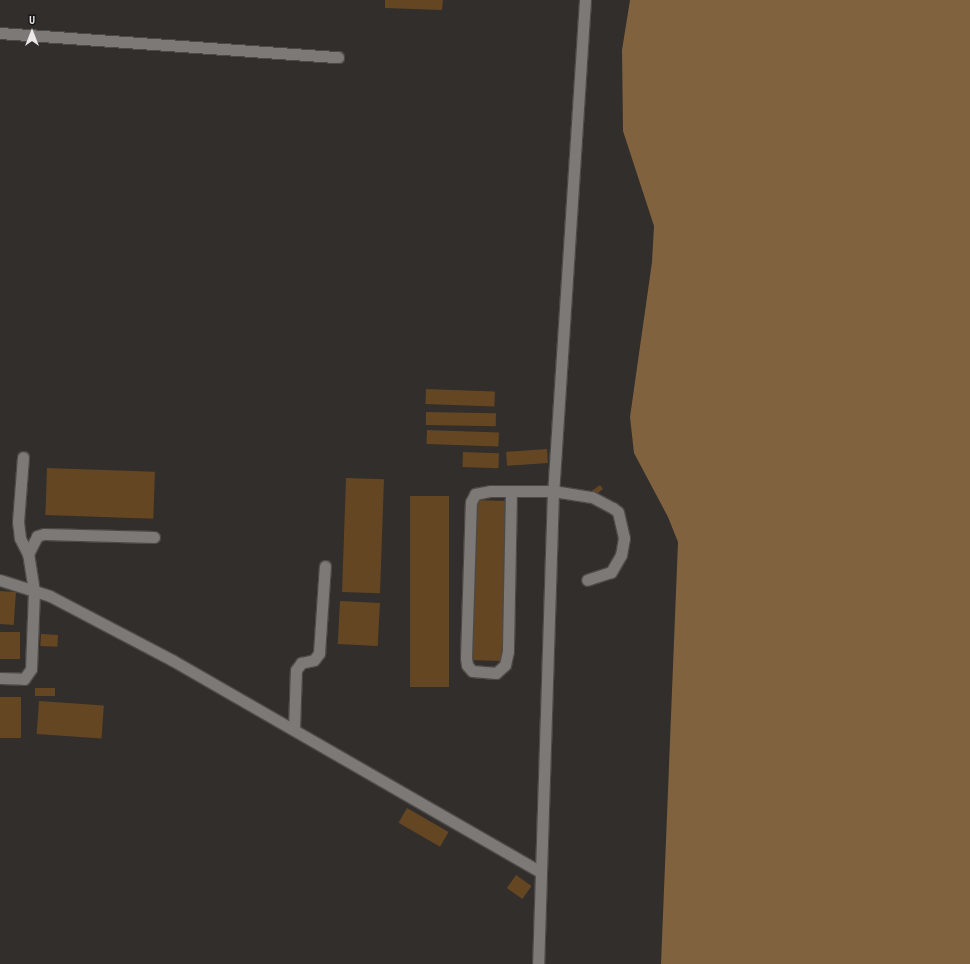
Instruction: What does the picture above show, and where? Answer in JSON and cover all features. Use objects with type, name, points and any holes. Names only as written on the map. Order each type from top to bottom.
[{"type":"lane","points":[[538,964],[539,871],[553,491],[584,0]]},
{"type":"lane","points":[[0,33],[338,57]]},
{"type":"lane","points":[[0,678],[24,679],[31,669],[34,591],[28,554],[20,538],[18,522],[23,457]]},
{"type":"lane","points":[[511,491],[508,651],[505,665],[496,672],[472,671],[467,666],[471,502],[475,494],[511,491],[553,491],[592,497],[618,512],[624,538],[621,555],[610,572],[587,580]]},
{"type":"lane","points":[[28,554],[37,536],[44,534],[154,537]]},
{"type":"lane","points":[[294,729],[296,670],[301,663],[314,660],[319,653],[325,566]]},
{"type":"lane","points":[[0,580],[34,591],[172,660],[539,871]]},
{"type":"shaded area","points":[[630,0],[970,0],[970,964],[661,964],[678,542],[668,517],[634,453],[630,417],[652,262],[654,226],[623,131],[622,50]]},
{"type":"building","points":[[385,0],[443,0],[442,10],[385,8]]},
{"type":"building","points":[[426,389],[495,391],[494,406],[425,404]]},
{"type":"building","points":[[426,412],[496,413],[496,426],[426,425]]},
{"type":"building","points":[[427,430],[499,433],[498,447],[427,444]]},
{"type":"building","points":[[547,449],[548,463],[507,466],[506,452]]},
{"type":"building","points":[[463,452],[499,453],[498,468],[462,467]]},
{"type":"building","points":[[47,468],[155,472],[153,519],[45,515]]},
{"type":"building","points":[[346,478],[384,479],[380,593],[342,592]]},
{"type":"building","points":[[600,485],[603,489],[593,497],[590,492]]},
{"type":"building","points":[[410,496],[449,496],[449,687],[410,687]]},
{"type":"building","points":[[475,500],[507,501],[501,661],[469,660]]},
{"type":"building","points":[[0,591],[16,592],[14,625],[0,624]]},
{"type":"building","points":[[340,601],[380,603],[378,646],[338,644]]},
{"type":"building","points":[[0,632],[20,632],[20,659],[0,659]]},
{"type":"building","points":[[41,634],[58,635],[57,647],[40,646]]},
{"type":"building","points":[[35,688],[55,688],[55,696],[35,696]]},
{"type":"building","points":[[0,697],[21,697],[21,738],[0,738]]},
{"type":"building","points":[[39,701],[104,706],[102,738],[37,734]]},
{"type":"building","points":[[407,808],[449,832],[440,847],[398,823]]},
{"type":"building","points":[[516,875],[532,886],[522,899],[507,888]]}]
